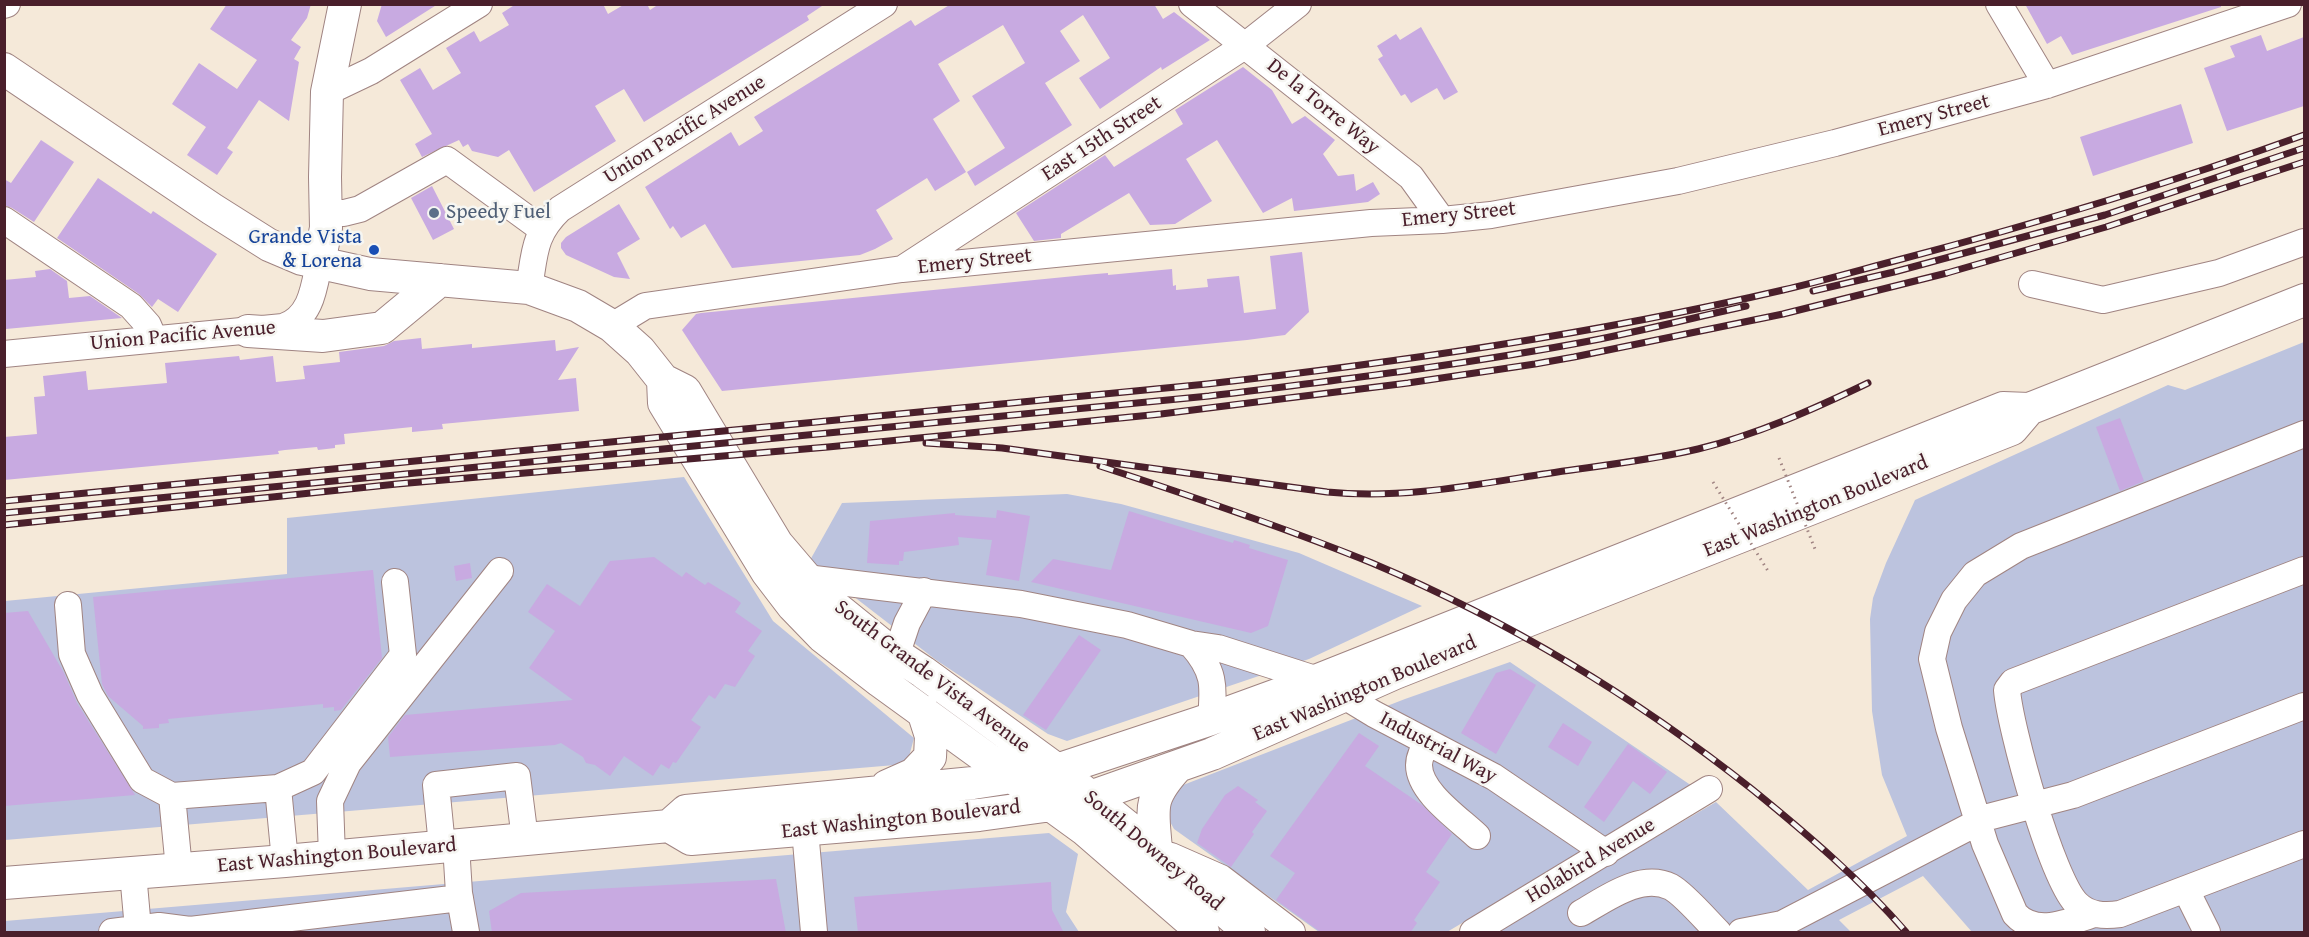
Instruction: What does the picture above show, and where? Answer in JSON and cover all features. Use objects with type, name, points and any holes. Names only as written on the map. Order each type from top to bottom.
[{"type":"main road","points":[[319,263],[327,228],[325,156],[327,92],[345,4]]},
{"type":"main road","name":"South Grande Vista Avenue","points":[[4,69],[212,209],[269,245],[302,259],[370,274],[529,288],[578,306],[612,326],[640,351],[663,380],[685,391],[777,544],[794,585],[822,636],[1014,776]]},
{"type":"main road","points":[[248,332],[323,336],[382,328],[440,280]]},
{"type":"main road","name":"East Washington Boulevard","points":[[669,826],[686,811],[973,783],[1057,770],[1211,719],[1318,680],[2003,408],[2029,409],[2304,300]]},
{"type":"main road","name":"East Washington Boulevard","points":[[4,883],[285,861],[669,826],[691,839],[805,830],[979,815],[1052,805],[1090,797],[1177,767],[1278,726],[1406,669],[2012,429],[2029,409]]},
{"type":"main road","name":"South Grande Vista Avenue","points":[[794,585],[835,607],[896,656],[923,672],[1057,770]]},
{"type":"main road","points":[[872,792],[914,774],[930,758],[931,736],[923,711]]},
{"type":"main road","points":[[1156,850],[1153,802],[1161,784],[1177,767]]},
{"type":"main road","name":"South Downey Road","points":[[1057,770],[1156,850],[1249,933]]},
{"type":"main road","name":"South Downey Road","points":[[1014,776],[1084,829],[1203,933]]},
{"type":"street","points":[[327,92],[371,71],[479,4]]},
{"type":"street","name":"Union Pacific Avenue","points":[[529,288],[536,243],[546,223],[560,209],[885,4]]},
{"type":"street","name":"De la Torre Way","points":[[1192,4],[1411,177],[1442,220]]},
{"type":"street","name":"East 15th Street","points":[[902,269],[1246,45],[1298,4]]},
{"type":"street","points":[[1999,4],[2048,85]]},
{"type":"street","name":"Emery Street","points":[[612,326],[645,306],[902,269],[1371,223],[1491,215],[1678,181],[1835,143],[2048,85],[2252,10],[2289,4]]},
{"type":"street","points":[[326,213],[344,213],[360,209],[447,160],[543,230]]},
{"type":"street","points":[[4,220],[131,306],[148,325],[154,339]]},
{"type":"street","points":[[2032,284],[2103,300],[2219,273],[2304,242]]},
{"type":"street","name":"Union Pacific Avenue","points":[[4,354],[283,327],[297,321],[312,295],[319,263]]},
{"type":"street","points":[[2094,914],[2049,928],[2038,928],[2021,921],[2015,914],[1984,844],[1949,728],[1932,659],[1938,632],[1954,600],[1975,574],[2021,546],[2304,434]]},
{"type":"street","points":[[2304,570],[2010,684],[2007,694],[2026,775],[2036,805],[2065,887],[2083,910],[2107,916],[2120,914],[2304,844]]},
{"type":"street","points":[[332,856],[330,801],[348,763],[500,571]]},
{"type":"street","points":[[68,605],[72,654],[90,695],[142,780],[172,796],[278,788],[313,772],[403,655],[395,582]]},
{"type":"street","name":"Industrial Way","points":[[794,585],[924,591],[1021,604],[1127,626],[1191,644],[1218,648],[1318,680],[1427,743],[1494,777],[1606,853]]},
{"type":"street","points":[[896,656],[907,623],[924,591]]},
{"type":"street","points":[[1191,644],[1210,671],[1214,687],[1211,719]]},
{"type":"street","points":[[1741,933],[1782,924],[1988,817],[2073,795],[2304,706]]},
{"type":"street","points":[[1427,743],[1419,759],[1423,783],[1431,794],[1477,836]]},
{"type":"street","points":[[466,933],[436,785],[517,776],[525,838]]},
{"type":"street","points":[[278,788],[285,861]]},
{"type":"street","name":"Holabird Avenue","points":[[1473,933],[1709,789]]},
{"type":"street","points":[[172,796],[179,869]]},
{"type":"street","points":[[805,830],[814,933]]},
{"type":"street","points":[[1156,850],[1221,878],[1292,933]]},
{"type":"street","points":[[133,873],[138,929]]},
{"type":"street","points":[[1581,913],[1619,891],[1647,883],[1661,884],[1673,888],[1718,933]]},
{"type":"street","points":[[2186,890],[2207,933]]},
{"type":"street","points":[[112,933],[159,926],[190,930],[460,898]]},
{"type":"path","points":[[1779,458],[1815,549]]},
{"type":"path","points":[[1713,482],[1768,571]]},
{"type":"shaded area","points":[[2304,342],[2304,932],[1972,932],[1923,876],[1839,920],[1851,932],[1494,932],[1716,802],[1808,890],[1907,836],[1882,775],[1872,711],[1870,619],[1873,598],[1886,563],[1915,500],[2168,385],[2185,390]]},
{"type":"shaded area","points":[[684,477],[773,621],[914,738],[907,764],[5,840],[5,601],[287,574],[287,518]]},
{"type":"shaded area","points":[[1067,494],[1121,504],[1299,553],[1422,606],[1309,659],[1067,741],[1048,734],[936,660],[809,562],[842,503]]},
{"type":"shaded area","points":[[1510,662],[1692,786],[1447,932],[1319,932],[1174,829],[1168,818],[1170,798],[1178,787],[1405,699]]},
{"type":"shaded area","points":[[1049,833],[1078,854],[1066,912],[1079,932],[5,932],[5,921]]},
{"type":"building","points":[[227,4],[311,4],[307,18],[291,40],[301,47],[294,59],[299,62],[289,121],[259,100],[227,148],[233,152],[217,175],[187,155],[206,127],[172,104],[199,63],[237,89],[257,60],[210,29]]},
{"type":"building","points":[[382,4],[438,4],[386,37],[377,21]]},
{"type":"building","points":[[516,4],[603,4],[608,14],[625,4],[647,4],[650,10],[659,4],[825,4],[807,16],[809,20],[644,122],[624,89],[595,106],[616,141],[534,192],[509,150],[498,157],[472,151],[468,144],[463,147],[459,140],[422,157],[415,144],[432,134],[400,80],[420,68],[433,90],[461,73],[446,48],[474,31],[480,42],[509,25],[502,13]]},
{"type":"building","points":[[951,4],[1154,4],[1163,19],[1174,12],[1210,40],[1162,70],[1161,67],[1100,109],[1079,78],[1110,58],[1083,15],[1060,31],[1080,61],[1045,83],[1072,125],[975,186],[967,172],[1005,148],[972,96],[1025,63],[1003,25],[938,64],[960,101],[933,119],[966,172],[935,191],[927,178],[876,210],[893,239],[860,255],[732,268],[705,224],[681,238],[673,226],[670,229],[645,187],[731,132],[739,146],[763,131],[754,117],[911,20],[915,26]]},
{"type":"building","points":[[2025,4],[2221,4],[2221,7],[2072,55],[2061,36],[2047,44]]},
{"type":"building","points":[[1421,27],[1458,92],[1444,100],[1437,88],[1411,103],[1405,94],[1401,96],[1378,59],[1383,56],[1377,46],[1396,34],[1400,40]]},
{"type":"building","points":[[2261,35],[2267,51],[2304,37],[2304,106],[2227,131],[2204,68],[2235,57],[2230,46]]},
{"type":"building","points":[[1243,67],[1272,90],[1292,124],[1305,116],[1335,140],[1323,154],[1338,176],[1354,174],[1356,191],[1373,182],[1380,194],[1368,202],[1294,211],[1292,198],[1263,213],[1217,140],[1186,159],[1212,201],[1175,224],[1150,225],[1129,193],[1061,234],[1061,238],[1034,241],[1016,213],[1105,155],[1114,167],[1183,124],[1175,110]]},
{"type":"building","points":[[2181,104],[2193,143],[2093,176],[2080,137]]},
{"type":"building","points":[[41,140],[74,162],[34,222],[4,205],[4,179],[11,183]]},
{"type":"building","points":[[98,178],[151,214],[153,211],[217,254],[178,312],[158,299],[152,307],[139,294],[57,238]]},
{"type":"building","points":[[432,186],[454,229],[433,240],[411,198]]},
{"type":"building","points":[[619,204],[640,239],[617,253],[630,279],[614,277],[566,255],[561,248],[561,243],[566,237]]},
{"type":"building","points":[[1302,252],[1309,312],[1285,335],[1247,340],[722,391],[682,330],[696,314],[701,313],[1085,275],[1172,269],[1173,286],[1176,285],[1176,290],[1208,287],[1207,279],[1239,276],[1244,313],[1276,309],[1270,256]]},
{"type":"building","points":[[50,269],[67,281],[69,298],[90,296],[122,318],[6,329],[4,280],[36,277],[35,271]]},
{"type":"building","points":[[421,338],[422,349],[472,344],[472,348],[555,340],[556,351],[579,347],[558,380],[576,378],[579,411],[442,424],[443,429],[412,432],[412,427],[344,434],[345,444],[335,445],[335,448],[285,450],[278,451],[279,454],[4,480],[4,437],[37,434],[34,397],[45,396],[43,376],[86,371],[88,390],[167,383],[165,363],[239,356],[240,360],[273,356],[276,382],[305,379],[303,366],[340,362],[339,352]]},
{"type":"building","points":[[2120,418],[2144,481],[2120,491],[2096,427]]},
{"type":"building","points":[[997,510],[1030,516],[1019,581],[986,575],[992,540],[958,537],[959,545],[904,552],[903,561],[899,561],[899,565],[867,563],[870,521],[955,513],[955,515],[996,518]]},
{"type":"building","points":[[1129,511],[1233,543],[1234,540],[1250,545],[1249,548],[1288,560],[1268,626],[1251,633],[1031,582],[1053,559],[1111,570]]},
{"type":"building","points":[[654,557],[682,577],[686,572],[705,585],[708,582],[736,599],[741,603],[735,612],[762,631],[748,651],[755,656],[735,687],[725,684],[715,699],[709,695],[691,720],[701,727],[676,763],[673,762],[669,769],[661,764],[653,776],[624,756],[610,776],[595,765],[586,763],[583,757],[561,743],[390,757],[388,737],[405,715],[573,700],[529,668],[555,631],[528,612],[547,584],[580,606],[610,561]]},
{"type":"building","points":[[470,563],[472,578],[456,581],[454,566]]},
{"type":"building","points":[[373,570],[382,658],[341,710],[334,711],[334,707],[323,708],[323,704],[168,719],[169,723],[159,724],[159,728],[143,729],[143,726],[108,696],[102,684],[93,597]]},
{"type":"building","points":[[28,611],[64,673],[77,703],[135,795],[4,806],[4,613]]},
{"type":"building","points":[[1079,635],[1101,650],[1046,730],[1023,715]]},
{"type":"building","points":[[1510,669],[1536,685],[1496,754],[1461,733],[1496,673]]},
{"type":"building","points":[[1563,723],[1592,742],[1578,766],[1548,747]]},
{"type":"building","points":[[1359,733],[1379,746],[1365,766],[1422,805],[1452,834],[1426,872],[1440,882],[1414,920],[1417,923],[1410,933],[1322,933],[1276,900],[1295,873],[1270,856]]},
{"type":"building","points":[[1628,744],[1667,772],[1650,794],[1633,781],[1604,822],[1584,807]]},
{"type":"building","points":[[1238,786],[1258,800],[1255,802],[1267,811],[1231,867],[1197,843],[1202,829],[1225,795]]},
{"type":"building","points":[[776,879],[786,933],[492,933],[489,911],[521,893]]},
{"type":"building","points":[[1051,882],[1052,910],[1064,933],[858,933],[854,897]]},
{"type":"railway","points":[[4,501],[1207,384],[1496,345],[1712,306],[1827,279],[2102,202],[2304,135]]},
{"type":"railway","points":[[1813,291],[1894,272],[2105,215],[2304,148]]},
{"type":"railway","points":[[4,525],[397,484],[828,447],[1161,414],[1408,383],[1535,364],[1783,314],[1947,273],[2106,227],[2304,162]]},
{"type":"railway","points":[[4,513],[1209,396],[1356,378],[1503,356],[1600,339],[1746,306]]},
{"type":"railway","points":[[926,443],[1002,448],[1327,492],[1404,493],[1480,484],[1677,454],[1741,436],[1868,383]]},
{"type":"railway","points":[[1100,466],[1271,524],[1372,563],[1473,610],[1522,636],[1618,693],[1709,756],[1833,858],[1906,932]]},
{"type":"place","name":"Speedy Fuel","points":[[434,213]]},
{"type":"place","name":"Grande Vista & Lorena","points":[[374,250]]}]
